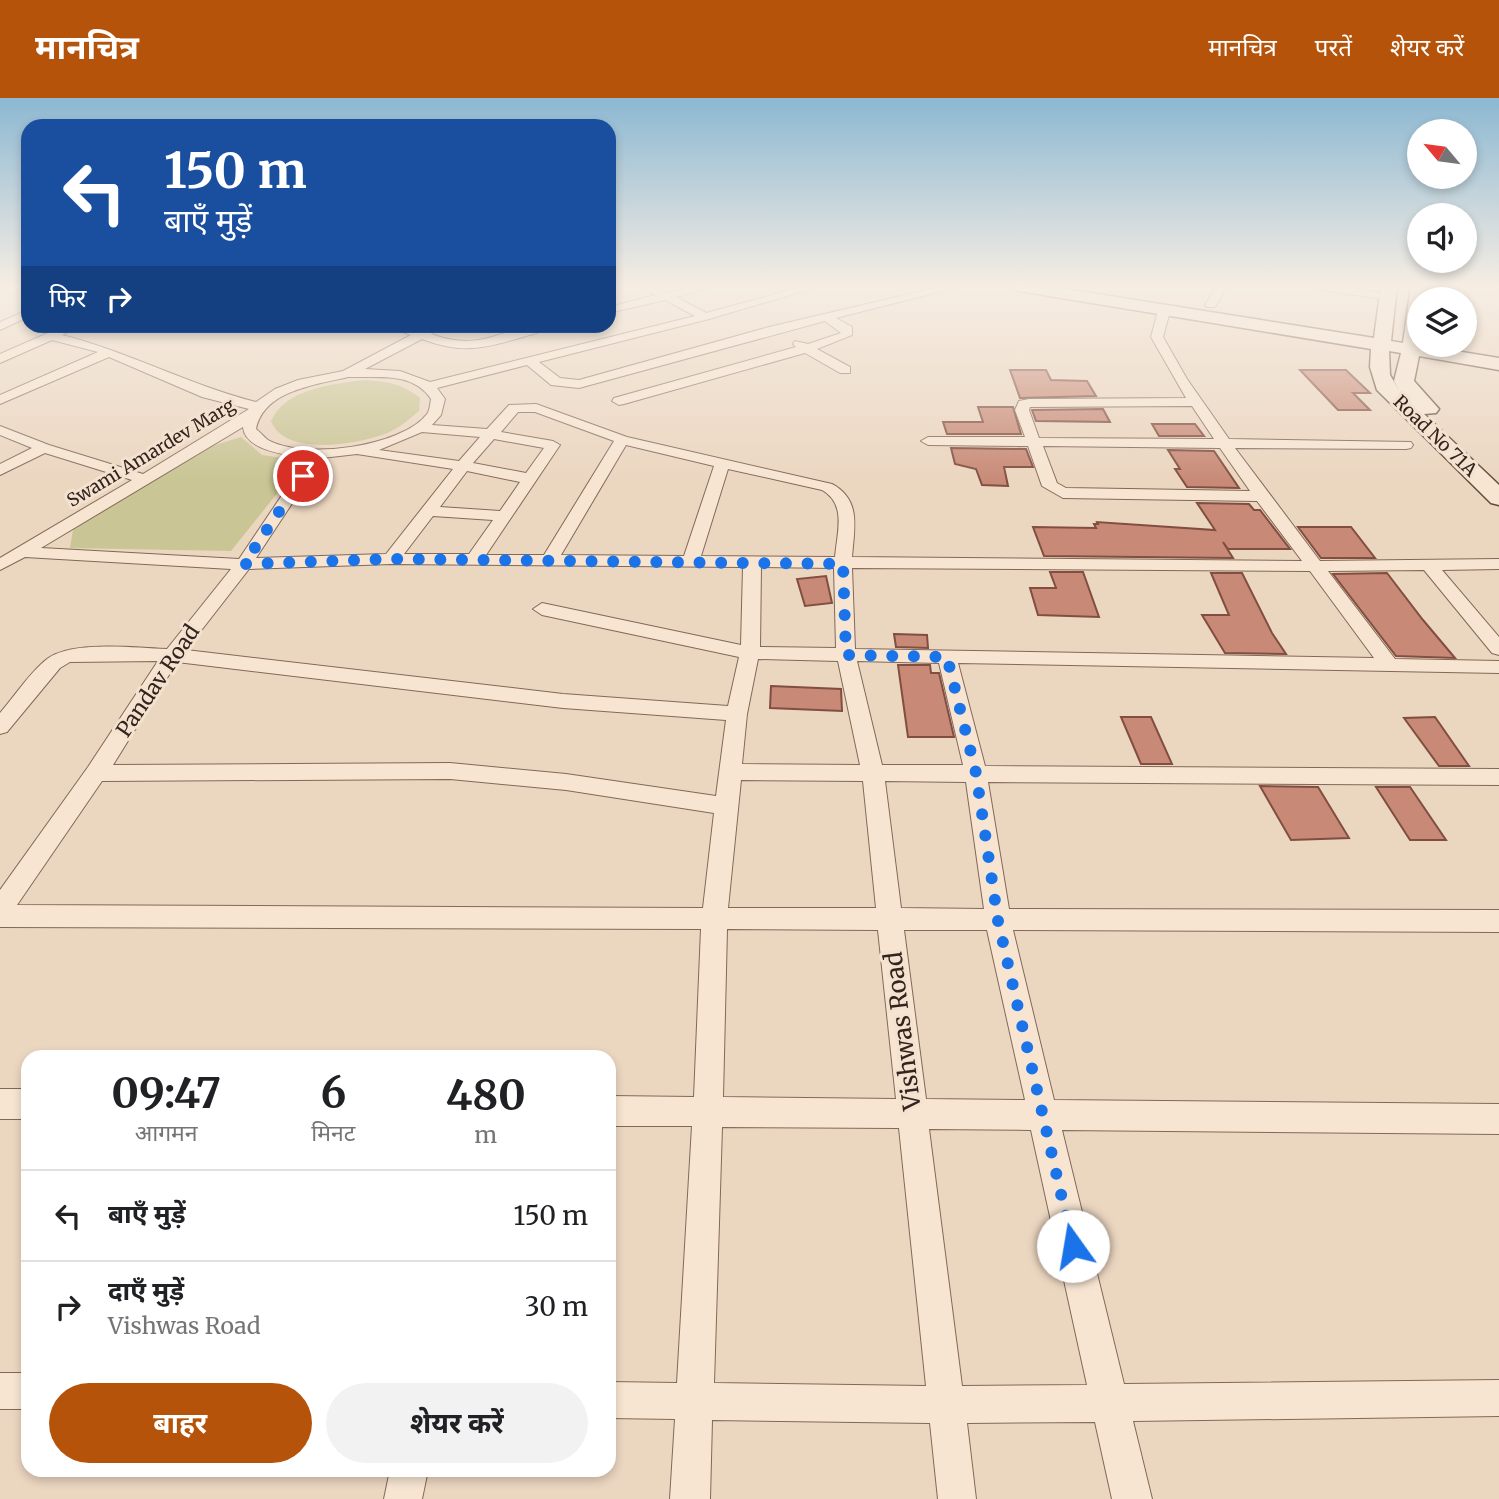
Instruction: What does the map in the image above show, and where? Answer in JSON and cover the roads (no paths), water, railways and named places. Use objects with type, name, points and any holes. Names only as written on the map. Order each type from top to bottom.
[{"type":"street","points":[[0,359],[17,351]]},
{"type":"street","name":"Swami Amardev Marg","points":[[0,565],[255,411],[280,392],[303,383],[347,374],[387,351]]},
{"type":"street","points":[[347,374],[396,374],[429,386],[568,351]]},
{"type":"street","points":[[530,361],[556,382],[570,385],[699,351]]},
{"type":"street","points":[[619,401],[798,351]]},
{"type":"street","points":[[811,351],[845,370]]},
{"type":"street","points":[[1165,351],[1195,402],[1260,496],[1318,566],[1390,666]]},
{"type":"street","name":"Road No 71A","points":[[1380,351],[1378,365],[1384,386],[1499,498]]},
{"type":"street","points":[[0,400],[109,352],[207,394],[255,411],[249,430],[262,444],[294,453],[317,454],[354,451],[396,439],[420,428],[434,415],[438,399],[429,386]]},
{"type":"street","points":[[1477,354],[1495,361]]},
{"type":"street","name":"Road No 71A","points":[[1410,357],[1404,381],[1410,392],[1499,472]]},
{"type":"street","points":[[1477,357],[1495,361]]},
{"type":"street","points":[[1195,402],[1024,404],[1022,410],[1051,486],[1063,493],[1260,496]]},
{"type":"street","name":"Vishwas Road","points":[[489,434],[514,408],[526,406],[585,424],[622,440],[827,487],[836,492],[847,508],[843,564],[846,655],[873,773],[957,1499]]},
{"type":"street","points":[[420,428],[489,434],[553,445],[473,561]]},
{"type":"street","points":[[0,430],[44,448],[144,479]]},
{"type":"street","points":[[391,559],[489,434]]},
{"type":"street","points":[[550,560],[622,440]]},
{"type":"street","points":[[928,441],[1406,445]]},
{"type":"street","points":[[0,470],[44,448]]},
{"type":"street","points":[[354,451],[463,466],[531,479]]},
{"type":"street","name":"Pandav Road","points":[[0,910],[96,773],[172,655],[244,564],[317,454]]},
{"type":"street","points":[[0,459],[24,458]]},
{"type":"street","points":[[691,561],[722,465]]},
{"type":"street","points":[[428,511],[504,516]]},
{"type":"street","points":[[21,552],[244,564],[391,559],[843,564],[1499,564]]},
{"type":"street","points":[[690,1499],[714,920],[737,714],[750,653],[752,562]]},
{"type":"street","points":[[1429,565],[1499,649]]},
{"type":"street","points":[[542,609],[750,653],[1499,667]]},
{"type":"street","points":[[0,727],[54,664],[65,657],[85,654],[172,655],[563,701],[737,714]]},
{"type":"street","points":[[947,657],[976,773],[998,921],[1132,1499]]},
{"type":"street","points":[[96,773],[450,772],[566,782],[726,806]]},
{"type":"street","points":[[730,772],[1499,778]]},
{"type":"street","points":[[0,916],[1499,921]]},
{"type":"street","points":[[0,1104],[21,1104]]},
{"type":"street","points":[[616,1111],[1499,1119]]},
{"type":"street","points":[[0,1391],[21,1391]]},
{"type":"street","points":[[616,1400],[947,1405],[1499,1398]]},
{"type":"street","points":[[403,1499],[408,1477]]}]
